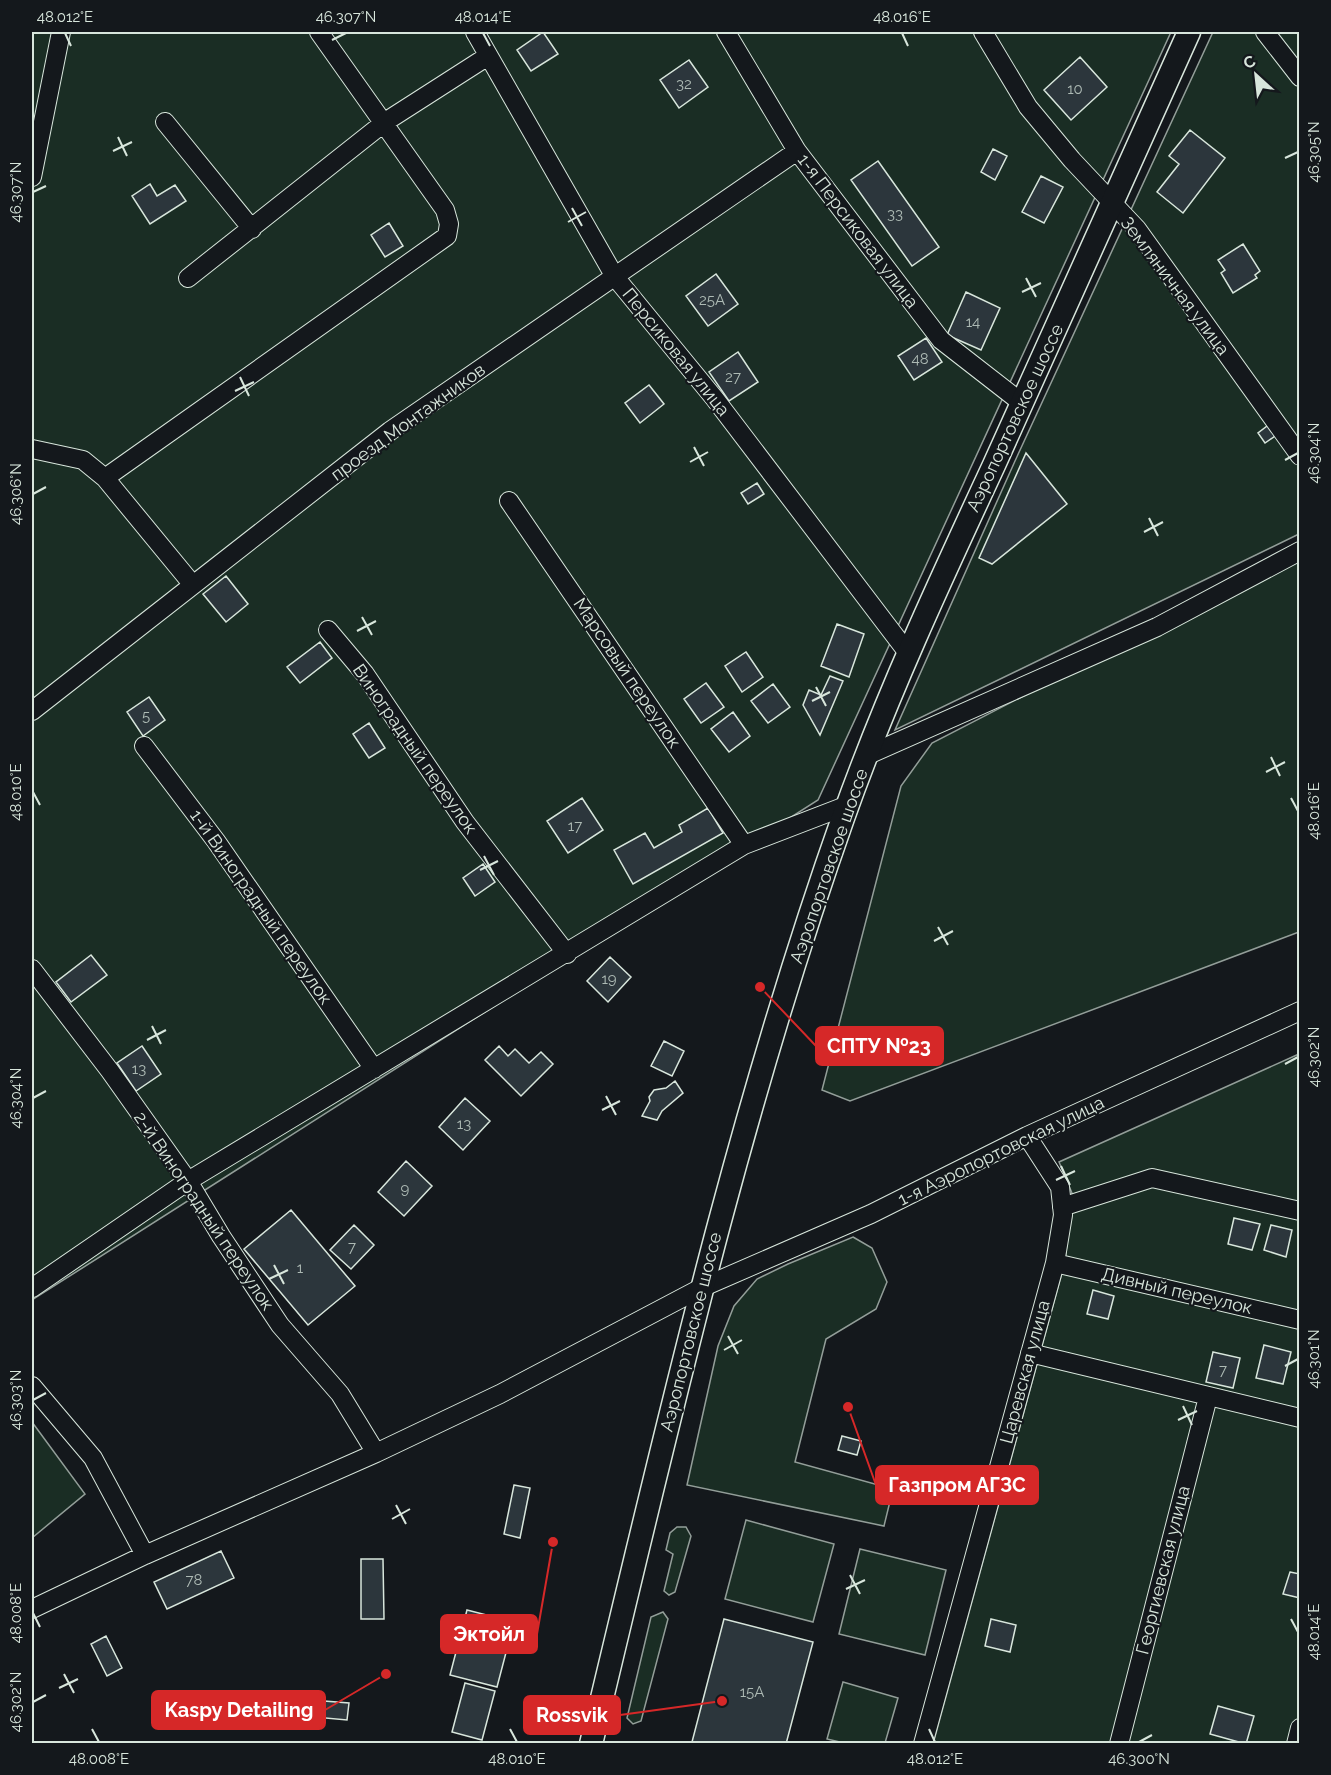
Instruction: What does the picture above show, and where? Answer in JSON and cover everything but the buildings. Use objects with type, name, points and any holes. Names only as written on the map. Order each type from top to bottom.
[{"type":"main road","name":"Аэропортовское шоссе","points":[[591,1743],[701,1288],[784,1001],[848,805],[908,652],[1189,32]]},
{"type":"street","points":[[32,177],[61,32]]},
{"type":"street","points":[[105,478],[447,236],[449,224],[445,210],[385,122],[319,32]]},
{"type":"street","name":"Персиковая улица","points":[[475,32],[615,277],[715,399],[908,652]]},
{"type":"street","name":"1-я Персиковая улица","points":[[726,32],[797,151],[941,340],[1022,403]]},
{"type":"street","name":"Земляничная улица","points":[[983,32],[1028,107],[1112,205],[1137,229],[1299,456]]},
{"type":"street","points":[[1265,32],[1299,77]]},
{"type":"street","points":[[188,278],[385,122],[488,56]]},
{"type":"street","points":[[165,122],[252,229]]},
{"type":"street","name":"проезд Монтажников","points":[[32,711],[390,431],[797,151]]},
{"type":"street","points":[[32,449],[83,460],[105,478],[193,585]]},
{"type":"street","name":"Марсовый переулок","points":[[509,501],[744,845]]},
{"type":"street","points":[[868,755],[1157,627],[1299,551]]},
{"type":"street","name":"Виноградный переулок","points":[[328,630],[364,674],[465,822],[567,954]]},
{"type":"street","name":"1-й Виноградный переулок","points":[[144,746],[216,841],[374,1069]]},
{"type":"street","points":[[32,1288],[188,1181],[744,845],[848,805]]},
{"type":"street","name":"2-й Виноградный переулок","points":[[32,969],[110,1071],[188,1181],[220,1236],[280,1325],[340,1394],[376,1453]]},
{"type":"street","name":"1-я Аэропортовская улица","points":[[32,1609],[145,1555],[376,1453],[500,1394],[701,1288],[872,1214],[1027,1136],[1299,1011]]},
{"type":"street","name":"Царевская улица","points":[[923,1743],[1055,1263],[1063,1215],[1060,1188],[1027,1136]]},
{"type":"street","points":[[1062,1207],[1152,1178],[1299,1211]]},
{"type":"street","name":"Дивный переулок","points":[[1055,1263],[1299,1320]]},
{"type":"street","points":[[1030,1353],[1299,1418]]},
{"type":"street","points":[[32,1388],[93,1458],[145,1555]]},
{"type":"street","name":"Георгиевская улица","points":[[1119,1743],[1208,1397]]},
{"type":"street","points":[[1296,1743],[1299,1728]]},
{"type":"green space","points":[[32,32],[1171,32],[818,800],[32,1300]]},
{"type":"green space","points":[[1213,32],[1299,32],[1299,534],[895,730],[1015,461]]},
{"type":"green space","points":[[1299,557],[1299,932],[850,1101],[822,1090],[901,786],[932,743],[1243,583]]},
{"type":"green space","points":[[1299,1054],[1299,1743],[933,1744],[1065,1262],[1072,1193],[1059,1162]]},
{"type":"green space","points":[[853,1237],[872,1248],[887,1282],[876,1309],[826,1339],[795,1462],[893,1489],[884,1526],[687,1485],[718,1346],[734,1306],[757,1279]]},
{"type":"green space","points":[[32,1422],[85,1494],[32,1538]]},
{"type":"green space","points":[[746,1520],[834,1544],[813,1622],[725,1599]]},
{"type":"green space","points":[[677,1527],[686,1527],[691,1536],[675,1592],[669,1595],[664,1591],[673,1554],[666,1550],[670,1533]]},
{"type":"green space","points":[[860,1549],[946,1570],[925,1655],[839,1634]]},
{"type":"green space","points":[[663,1612],[668,1619],[641,1721],[633,1724],[627,1718],[651,1617]]},
{"type":"green space","points":[[843,1682],[898,1698],[885,1743],[844,1743],[827,1739]]},
{"type":"place","name":"СПТУ №23","points":[[760,987]]},
{"type":"place","name":"Газпром АГЗС","points":[[848,1407]]},
{"type":"place","name":"Эктойл","points":[[553,1542]]},
{"type":"place","name":"Kaspy Detailing","points":[[386,1674]]},
{"type":"place","name":"Rossvik","points":[[722,1701]]}]
